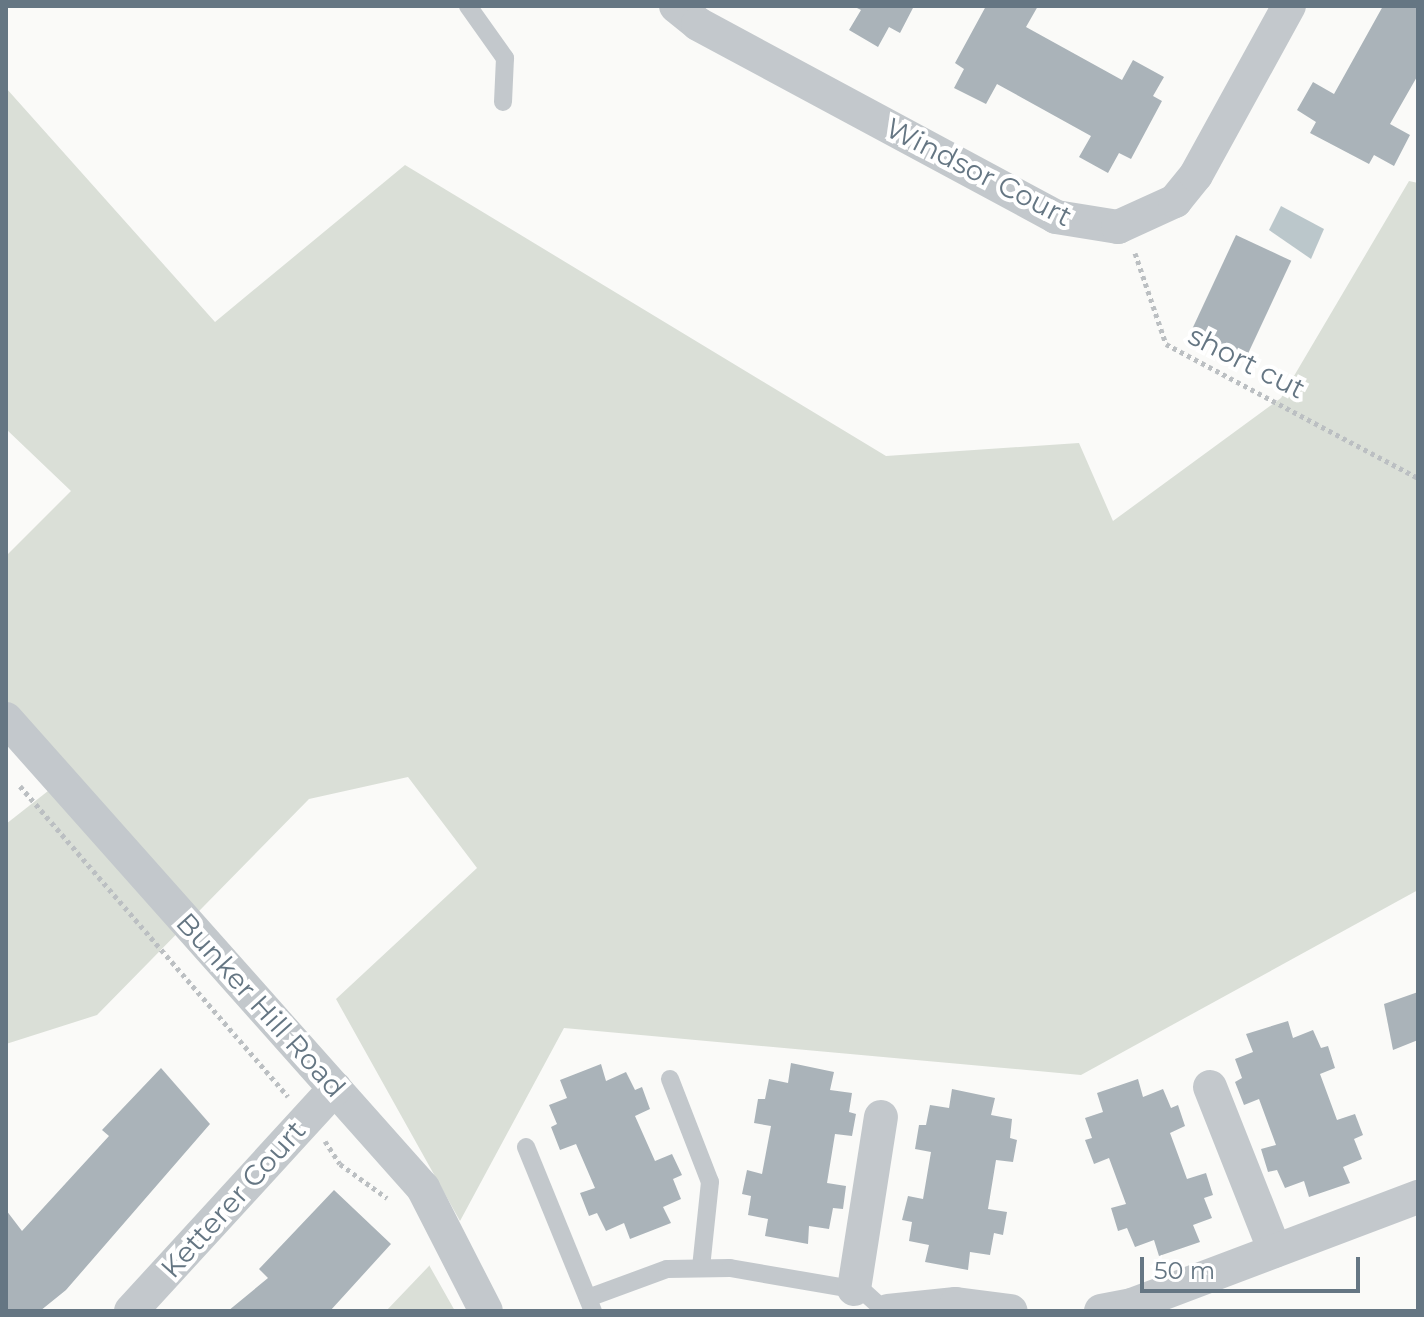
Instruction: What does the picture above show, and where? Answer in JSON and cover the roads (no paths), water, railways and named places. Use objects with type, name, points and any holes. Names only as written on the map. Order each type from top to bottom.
[{"type":"street","name":"Windsor Court","points":[[676,6],[698,24],[1056,217],[1090,226],[1127,226],[1175,201],[1196,175],[1289,6]]},
{"type":"street","name":"Bunker Hill Road","points":[[6,719],[423,1188],[486,1311]]},
{"type":"street","points":[[1210,1087],[1275,1251]]},
{"type":"street","name":"Ketterer Court","points":[[131,1311],[335,1088]]},
{"type":"street","points":[[854,1289],[881,1117]]},
{"type":"street","points":[[1101,1311],[1275,1251],[1418,1197]]},
{"type":"street","points":[[886,1311],[956,1304],[1011,1311]]},
{"type":"lane","points":[[468,6],[505,58],[503,102]]},
{"type":"lane","points":[[670,1079],[710,1182],[701,1268]]},
{"type":"lane","points":[[526,1147],[590,1305],[635,1277],[701,1268],[854,1289],[886,1311]]}]
